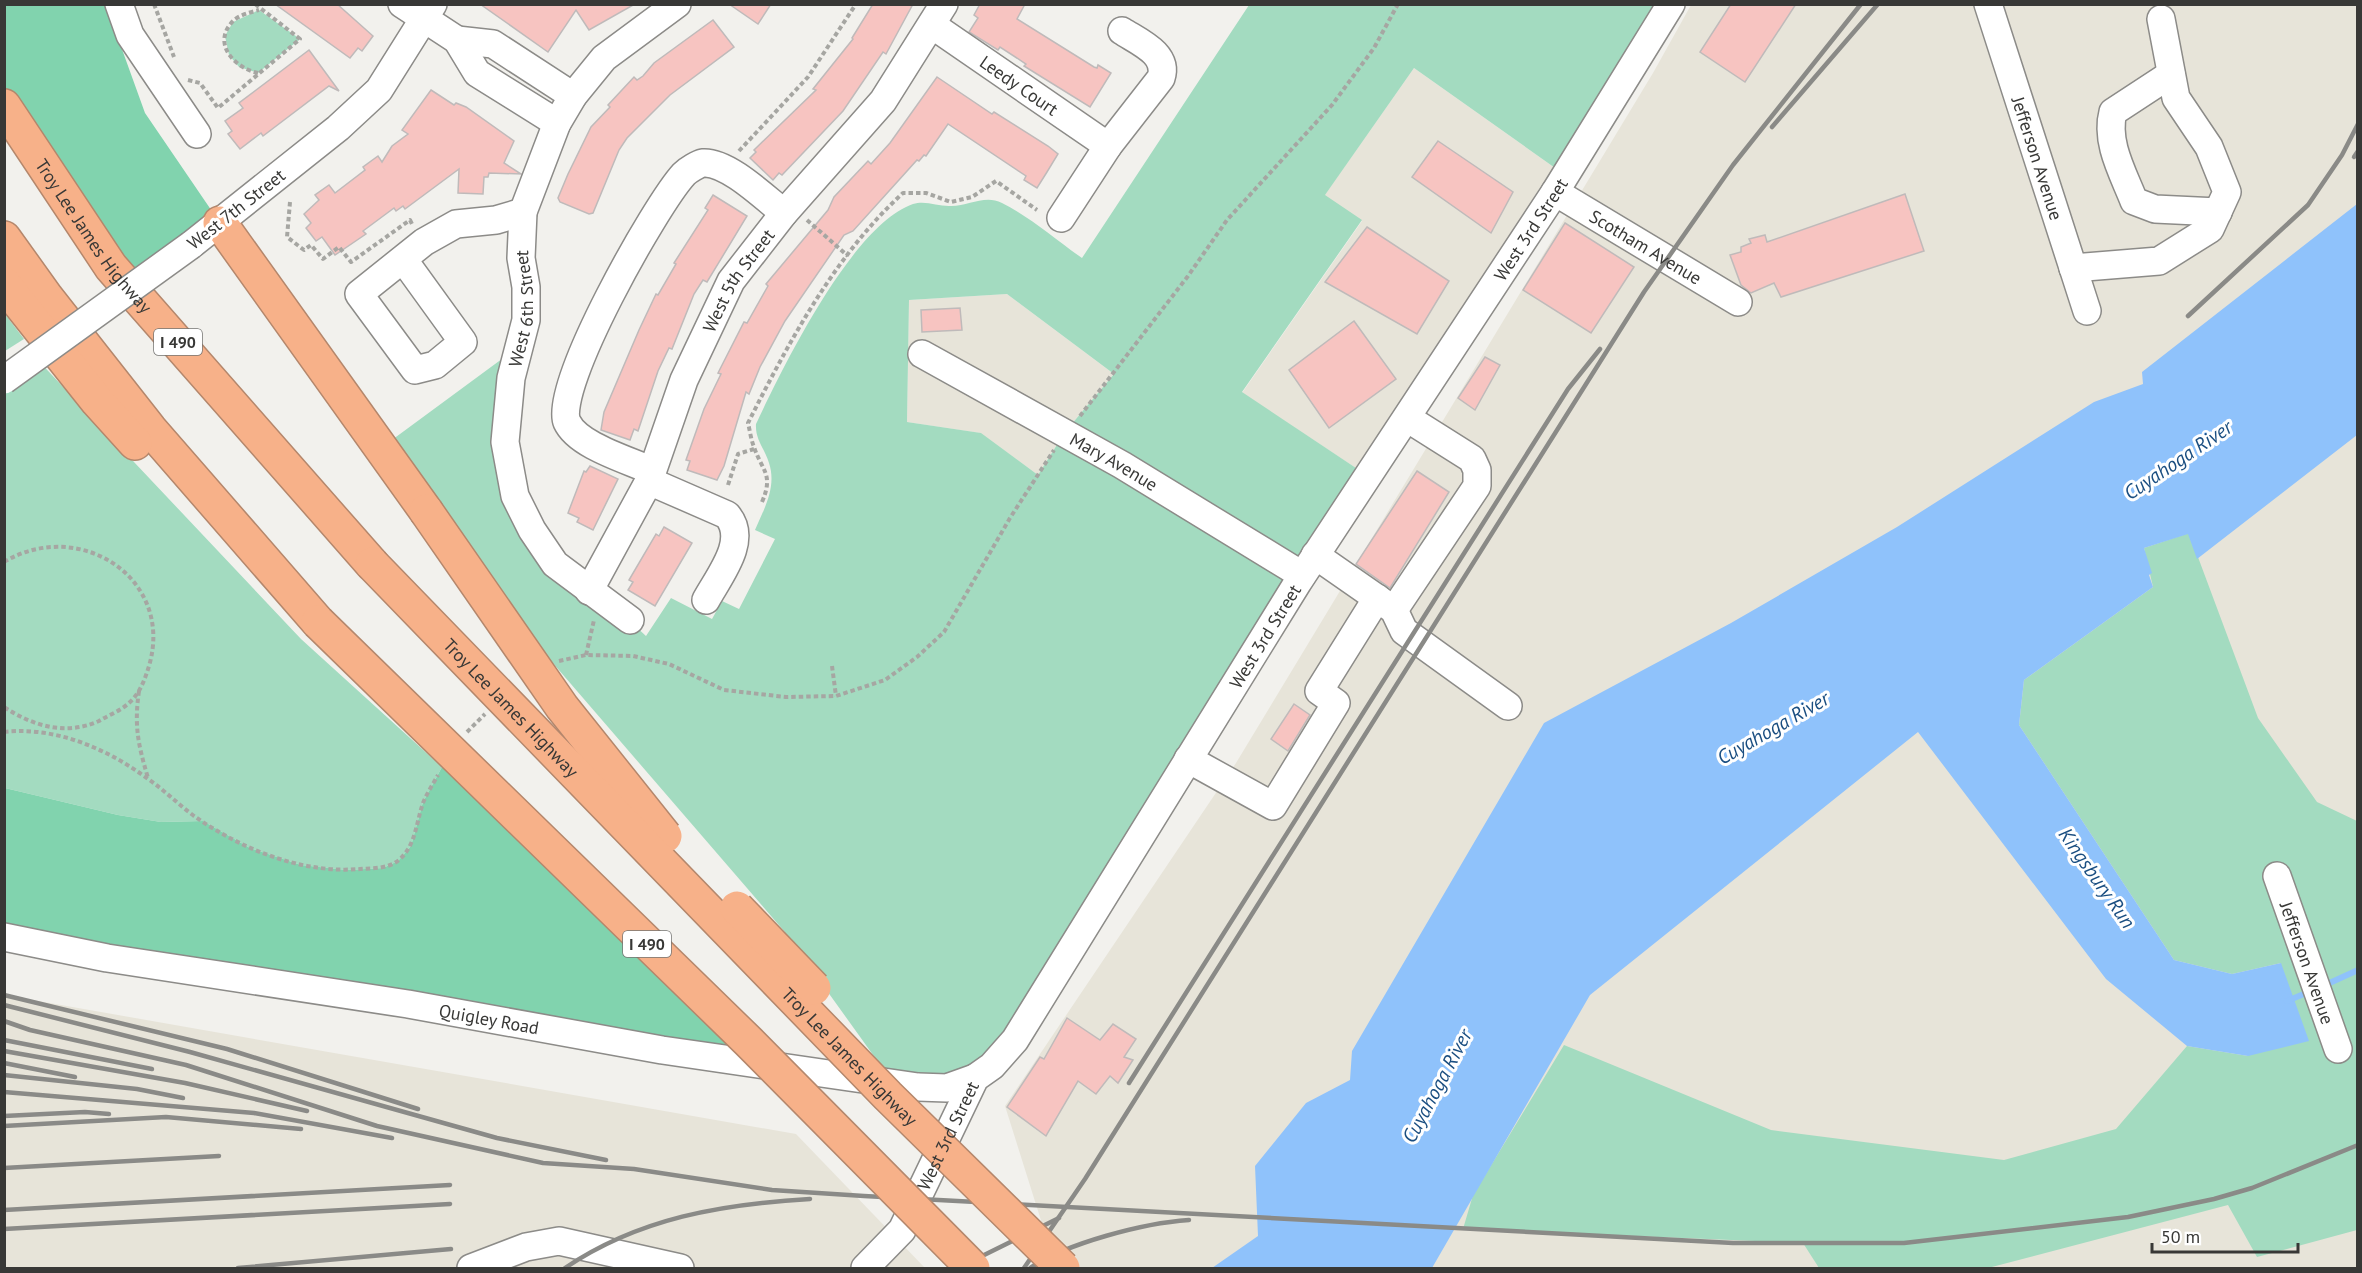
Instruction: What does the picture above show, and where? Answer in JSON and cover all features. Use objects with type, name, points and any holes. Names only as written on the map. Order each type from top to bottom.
[{"type":"highway","name":"Troy Lee James Highway","points":[[4,106],[111,267],[372,564],[888,1096],[1063,1269]]},
{"type":"highway","points":[[220,224],[426,511],[562,706],[673,846],[775,945],[856,1033],[888,1096]]},
{"type":"highway","name":"I 490","points":[[4,238],[47,298],[150,429],[318,622],[749,1042],[973,1269]]},
{"type":"highway","points":[[4,284],[97,401],[253,570],[318,622]]},
{"type":"highway","points":[[4,370],[34,357]]},
{"type":"street","points":[[119,4],[130,34],[197,134]]},
{"type":"street","name":"West 6th Street","points":[[630,620],[595,602],[555,564],[532,530],[515,496],[505,442],[511,378],[526,320],[526,287],[521,258],[523,212],[557,123],[573,96],[604,58],[677,4]]},
{"type":"street","name":"West 3rd Street","points":[[865,1269],[902,1230],[975,1078],[992,1066],[1015,1040],[1309,565],[1555,192],[1671,4]]},
{"type":"street","name":"Jefferson Avenue","points":[[1988,4],[2087,311]]},
{"type":"street","points":[[420,9],[457,40],[477,73],[557,123]]},
{"type":"street","name":"West 7th Street","points":[[4,380],[220,224],[379,90],[420,9]]},
{"type":"street","name":"Leedy Court","points":[[938,15],[1108,146]]},
{"type":"street","name":"West 5th Street","points":[[595,602],[651,476],[684,380],[731,281],[795,216],[883,101],[938,15]]},
{"type":"street","points":[[2073,268],[2159,261],[2210,230],[2227,192],[2208,147],[2176,98],[2161,19]]},
{"type":"street","points":[[1049,214],[1108,146],[1161,78],[1164,69],[1162,61],[1154,52],[1122,31]]},
{"type":"street","points":[[457,40],[493,44],[573,96]]},
{"type":"street","points":[[2171,74],[2114,112],[2109,128],[2115,149],[2134,201],[2155,209],[2218,212]]},
{"type":"street","points":[[706,600],[735,546],[731,520],[726,514],[585,440],[572,430],[566,419],[565,404],[595,326],[634,247],[685,172],[702,163],[718,165],[795,216]]},
{"type":"street","name":"Scotham Avenue","points":[[1555,192],[1738,302]]},
{"type":"street","points":[[403,259],[424,242],[456,224],[496,220],[523,212]]},
{"type":"street","name":"Mary Avenue","points":[[922,354],[1122,465],[1386,604],[1404,631],[1508,706]]},
{"type":"street","points":[[1188,759],[1274,806],[1336,703],[1319,691],[1477,486],[1477,470],[1472,459],[1407,418]]},
{"type":"street","name":"Jefferson Avenue","points":[[2277,876],[2338,1049]]},
{"type":"street","name":"Quigley Road","points":[[4,937],[107,958],[408,1004],[662,1050],[918,1087],[947,1088],[975,1078]]},
{"type":"street","points":[[471,1269],[526,1247],[559,1241],[680,1269]]},
{"type":"path","points":[[154,4],[178,68]]},
{"type":"path","points":[[182,78],[200,83],[218,108],[300,39],[259,10],[255,4]]},
{"type":"path","points":[[734,157],[808,77],[856,4]]},
{"type":"path","points":[[258,73],[237,66],[226,51],[225,36],[232,22],[259,10]]},
{"type":"path","points":[[762,502],[768,487],[766,468],[754,449],[748,423],[818,297],[881,213],[903,193],[926,193],[951,202],[972,196],[996,181],[1049,214]]},
{"type":"path","points":[[290,202],[287,237],[303,250],[311,244],[323,259],[339,247],[351,262],[410,220],[415,228]]},
{"type":"path","points":[[795,216],[848,256]]},
{"type":"path","points":[[728,485],[738,454],[754,449]]},
{"type":"path","points":[[4,562],[31,549],[70,547],[105,557],[121,568],[144,598],[151,616],[152,654],[139,691],[135,716],[136,738],[148,778]]},
{"type":"path","points":[[586,655],[594,619],[595,602]]},
{"type":"path","points":[[832,666],[836,696]]},
{"type":"path","points":[[4,708],[47,727],[75,728],[93,723],[130,703],[139,691]]},
{"type":"path","points":[[45,734],[47,727]]},
{"type":"path","points":[[4,732],[45,734],[84,743],[119,759],[148,778],[197,818],[250,848],[301,865],[346,870],[383,868],[398,861],[411,846],[423,802]]},
{"type":"shaded area","points":[[1691,5],[2357,5],[2357,1268],[1056,1268],[1005,1106],[1236,763],[1653,73]]},
{"type":"shaded area","points":[[1414,68],[1565,175],[1368,476],[1242,393],[1362,221],[1324,196]]},
{"type":"shaded area","points":[[1007,294],[1114,374],[1065,432],[1038,475],[980,433],[907,422],[909,300]]},
{"type":"shaded area","points":[[4,995],[796,1134],[925,1268],[5,1268]]},
{"type":"green space","points":[[5,5],[106,5],[145,113],[220,223],[126,290],[5,117]]},
{"type":"green space","points":[[1249,5],[1671,5],[1565,175],[1414,68],[1325,195],[1362,220],[1242,392],[1368,476],[975,1078],[879,1081],[881,1066],[784,931],[533,640],[381,448],[521,345],[505,442],[532,530],[646,636],[671,598],[712,619],[722,601],[739,609],[775,539],[755,530],[768,498],[771,481],[769,463],[759,440],[756,424],[801,335],[822,300],[867,239],[890,217],[913,204],[956,206],[989,200],[1002,203],[1023,215],[1082,258]],"holes":[[[1007,294],[1114,374],[1065,432],[1038,475],[981,433],[907,422],[909,300]]]},
{"type":"green space","points":[[259,10],[300,39],[258,73],[239,67],[229,55],[225,36],[233,22]]},
{"type":"green space","points":[[5,314],[24,339],[5,351]]},
{"type":"green space","points":[[34,356],[301,639],[442,767],[423,802],[411,846],[398,861],[383,868],[347,870],[301,865],[250,848],[203,821],[161,822],[118,815],[5,788],[5,380]]},
{"type":"green space","points":[[2189,533],[2258,718],[2317,802],[2357,821],[2357,1230],[2257,1257],[2228,1205],[1988,1268],[1819,1268],[1803,1243],[1463,1229],[1473,1195],[1564,1045],[1771,1130],[2004,1160],[2116,1129],[2187,1046],[2248,1056],[2281,963],[2232,974],[2174,960],[2019,725],[2024,680],[2153,587],[2144,548]]},
{"type":"green space","points":[[442,767],[753,1063],[5,937],[5,788],[118,815],[161,822],[203,821],[250,848],[301,865],[347,870],[383,868],[398,861],[411,846],[423,802]]},
{"type":"water","name":"Cuyahoga River","points":[[2357,204],[2357,435],[2197,559],[2188,534],[2144,548],[2152,573],[2149,575],[2153,587],[2024,680],[2019,725],[2174,960],[2232,974],[2281,963],[2309,1041],[2248,1056],[2187,1046],[2106,979],[1918,732],[1590,995],[1432,1268],[1212,1268],[1258,1236],[1255,1166],[1306,1103],[1350,1080],[1352,1051],[1544,723],[1731,623],[1897,527],[2094,402],[2143,384],[2142,372]]},
{"type":"building","points":[[275,4],[337,4],[373,36],[362,51],[358,48],[350,58]]},
{"type":"building","points":[[480,4],[635,4],[589,30],[576,10],[548,52]]},
{"type":"building","points":[[729,4],[771,4],[758,24]]},
{"type":"building","points":[[873,4],[913,4],[886,54],[883,52],[843,111],[782,175],[779,173],[773,180],[750,158],[756,152],[754,150],[816,90],[813,89],[853,39]]},
{"type":"building","points":[[980,4],[1025,4],[1017,19],[1094,67],[1097,68],[1098,65],[1111,73],[1090,107],[1024,66],[1026,64],[1000,47],[998,50],[969,32],[978,18],[974,15]]},
{"type":"building","points":[[1731,4],[1796,4],[1745,82],[1700,52]]},
{"type":"building","points":[[713,20],[734,47],[670,95],[627,138],[619,150],[593,213],[589,214],[560,202],[558,198],[591,127],[610,107],[608,105],[634,77],[637,80],[643,76],[654,63]]},
{"type":"building","points":[[309,50],[339,91],[329,86],[263,136],[261,133],[240,149],[228,134],[232,131],[225,121],[243,108],[239,103]]},
{"type":"building","points":[[937,77],[1058,154],[1037,188],[1024,180],[1026,176],[948,124],[926,156],[917,160],[853,231],[844,235],[785,321],[760,367],[749,394],[746,392],[724,466],[717,480],[687,470],[690,461],[686,460],[704,409],[721,374],[718,373],[744,322],[747,323],[768,286],[766,284],[828,210],[834,197],[868,161],[871,164],[890,143]]},
{"type":"building","points":[[431,90],[454,105],[456,103],[466,107],[514,141],[504,163],[521,174],[489,173],[488,177],[484,177],[483,194],[458,193],[459,169],[405,209],[403,206],[396,211],[394,208],[363,231],[366,234],[335,255],[322,237],[316,241],[306,228],[311,223],[304,214],[319,200],[315,195],[329,185],[335,193],[365,170],[363,167],[378,156],[382,162],[392,146],[408,134],[402,130]]},
{"type":"building","points":[[1438,141],[1513,192],[1491,233],[1412,177]]},
{"type":"building","points":[[1905,194],[1924,251],[1781,297],[1774,283],[1751,293],[1741,285],[1730,255],[1741,252],[1741,247],[1751,243],[1749,239],[1765,235],[1767,242]]},
{"type":"building","points":[[713,195],[747,216],[707,282],[703,280],[694,294],[672,349],[669,348],[658,371],[638,431],[634,429],[630,440],[601,430],[604,412],[656,294],[658,295],[676,264],[674,263],[708,210],[705,208]]},
{"type":"building","points":[[1565,223],[1634,267],[1591,333],[1523,290]]},
{"type":"building","points":[[1367,227],[1449,281],[1417,334],[1325,282]]},
{"type":"building","points":[[960,308],[962,330],[922,332],[921,310]]},
{"type":"building","points":[[1354,321],[1396,379],[1329,428],[1289,370]]},
{"type":"building","points":[[1485,357],[1500,365],[1475,410],[1458,398]]},
{"type":"building","points":[[590,466],[618,479],[593,530],[577,522],[579,518],[568,513],[584,471],[586,472]]},
{"type":"building","points":[[1417,471],[1449,492],[1390,588],[1356,564]]},
{"type":"building","points":[[664,527],[692,543],[655,606],[628,590],[633,582],[629,580],[656,534],[659,536]]},
{"type":"building","points":[[1294,704],[1310,715],[1288,751],[1271,739]]},
{"type":"building","points":[[1067,1018],[1100,1040],[1113,1024],[1136,1039],[1124,1057],[1133,1060],[1118,1083],[1110,1076],[1096,1094],[1078,1081],[1046,1136],[1007,1107],[1040,1057],[1044,1059]]},
{"type":"waterway","name":"Kingsbury Run","points":[[2323,986],[2358,970]]},
{"type":"waterway","name":"Kingsbury Run","points":[[2287,1001],[2311,991]]},
{"type":"railway","points":[[1024,1268],[1085,1179],[1644,292],[1733,165],[1861,4]]},
{"type":"railway","points":[[1772,127],[1878,4]]},
{"type":"railway","points":[[2188,316],[2308,205],[2342,155],[2358,124]]},
{"type":"railway","points":[[2354,157],[2358,151]]},
{"type":"railway","points":[[1129,1083],[1568,389],[1600,349]]},
{"type":"railway","points":[[4,995],[227,1049],[418,1109]]},
{"type":"railway","points":[[4,1005],[190,1052],[497,1138],[606,1160]]},
{"type":"railway","points":[[4,1021],[30,1030],[186,1065],[377,1126],[543,1163],[634,1169],[772,1190],[1733,1243],[1904,1243],[2128,1217],[2214,1199],[2252,1188],[2358,1145]]},
{"type":"railway","points":[[4,1040],[152,1069]]},
{"type":"railway","points":[[4,1051],[185,1083],[307,1111]]},
{"type":"railway","points":[[4,1063],[75,1077]]},
{"type":"railway","points":[[4,1075],[137,1089],[183,1098]]},
{"type":"railway","points":[[4,1092],[254,1113],[392,1138]]},
{"type":"railway","points":[[4,1116],[85,1112],[109,1114]]},
{"type":"railway","points":[[4,1126],[166,1117],[301,1129]]},
{"type":"railway","points":[[4,1168],[219,1156]]},
{"type":"railway","points":[[4,1210],[450,1185]]},
{"type":"railway","points":[[565,1268],[622,1237],[682,1217],[745,1205],[810,1199]]},
{"type":"railway","points":[[4,1229],[450,1204]]},
{"type":"railway","points":[[951,1268],[974,1260],[1059,1218]]},
{"type":"railway","points":[[1030,1268],[1064,1250],[1106,1236],[1150,1225],[1189,1220]]},
{"type":"railway","points":[[238,1268],[451,1249]]}]
